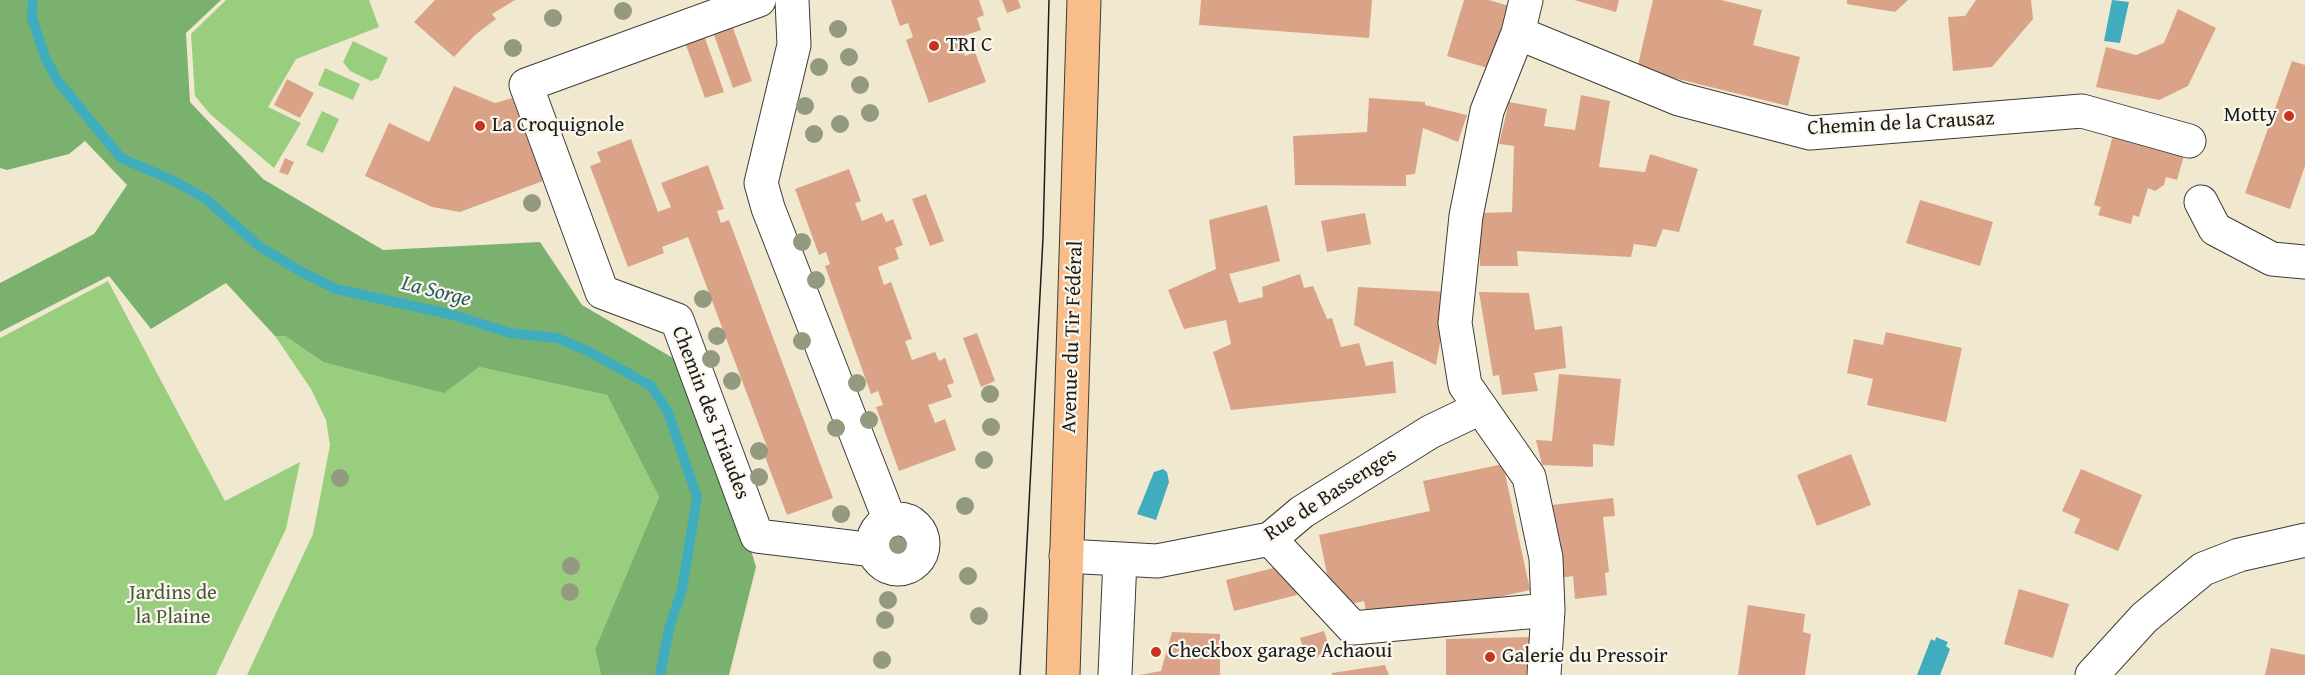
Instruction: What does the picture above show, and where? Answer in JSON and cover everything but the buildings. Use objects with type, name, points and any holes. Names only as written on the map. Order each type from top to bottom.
[{"type":"main road","name":"Avenue du Tir Fédéral","points":[[1063,675],[1084,0]]},
{"type":"street","name":"Chemin des Triaudes","points":[[759,0],[526,85],[602,292],[677,320],[757,536],[874,550]]},
{"type":"street","points":[[792,0],[794,45],[761,183],[768,207],[890,521]]},
{"type":"street","points":[[1526,0],[1518,33],[1487,111],[1466,216],[1455,323],[1465,385],[1529,477],[1546,558],[1548,610],[1544,675]]},
{"type":"street","name":"Chemin de la Crausaz","points":[[1518,33],[1679,99],[1810,133],[2082,111],[2189,141]]},
{"type":"street","points":[[2201,202],[2215,229],[2272,259],[2305,262]]},
{"type":"street","name":"Rue de Bassenges","points":[[1066,556],[1157,561],[1270,539],[1302,512],[1420,438],[1480,408]]},
{"type":"street","points":[[890,521],[907,521],[920,532],[923,548],[920,556],[909,567],[894,570],[881,563],[874,550],[873,543],[878,530],[890,521]]},
{"type":"street","points":[[1270,539],[1353,628],[1548,610]]},
{"type":"street","points":[[2092,675],[2144,618],[2203,569],[2239,555],[2305,540]]},
{"type":"street","points":[[1115,675],[1120,559]]},
{"type":"green space","points":[[0,0],[221,0],[186,33],[190,102],[263,179],[383,250],[540,242],[582,305],[685,365],[737,502],[756,567],[729,675],[601,675],[595,649],[659,497],[607,395],[479,367],[444,393],[323,362],[285,336],[275,336],[226,283],[151,329],[109,276],[0,332],[0,283],[94,234],[127,185],[85,141],[69,154],[7,170],[0,168]]},
{"type":"green space","points":[[226,0],[369,0],[379,27],[296,59],[268,107],[301,123],[274,168],[210,114],[195,96],[191,34]]},
{"type":"green space","points":[[353,41],[388,58],[379,78],[371,81],[350,71],[343,62]]},
{"type":"green space","points":[[325,68],[360,84],[353,100],[318,85]]},
{"type":"green space","points":[[322,111],[339,119],[323,153],[306,145]]},
{"type":"green space","name":"Jardins de la Plaine","points":[[108,281],[225,501],[300,462],[286,529],[216,675],[0,675],[0,338]]},
{"type":"green space","points":[[275,336],[285,336],[323,362],[479,367],[607,395],[659,497],[595,649],[601,675],[247,675],[313,534],[330,445],[326,420],[311,389]]},
{"type":"water","points":[[2112,0],[2129,2],[2120,43],[2104,41]]},
{"type":"water","points":[[1163,469],[1167,472],[1169,482],[1156,520],[1137,514],[1154,472]]},
{"type":"water","points":[[1936,637],[1948,642],[1946,646],[1950,649],[1940,675],[1917,675],[1931,639],[1935,641]]},
{"type":"waterway","name":"La Sorge","points":[[33,0],[32,18],[45,57],[57,80],[121,158],[174,181],[206,199],[259,246],[298,270],[336,289],[453,315],[510,333],[557,338],[590,352],[651,386],[668,412],[697,497],[682,590],[670,625],[660,675]]},
{"type":"tram line","points":[[1020,675],[1043,238],[1049,0]]},
{"type":"place","name":"TRI C","points":[[934,46]]},
{"type":"place","name":"Motty","points":[[2289,116]]},
{"type":"place","name":"La Croquignole","points":[[480,126]]},
{"type":"place","name":"Checkbox garage Achaoui","points":[[1156,652]]},
{"type":"place","name":"Galerie du Pressoir","points":[[1490,657]]}]
